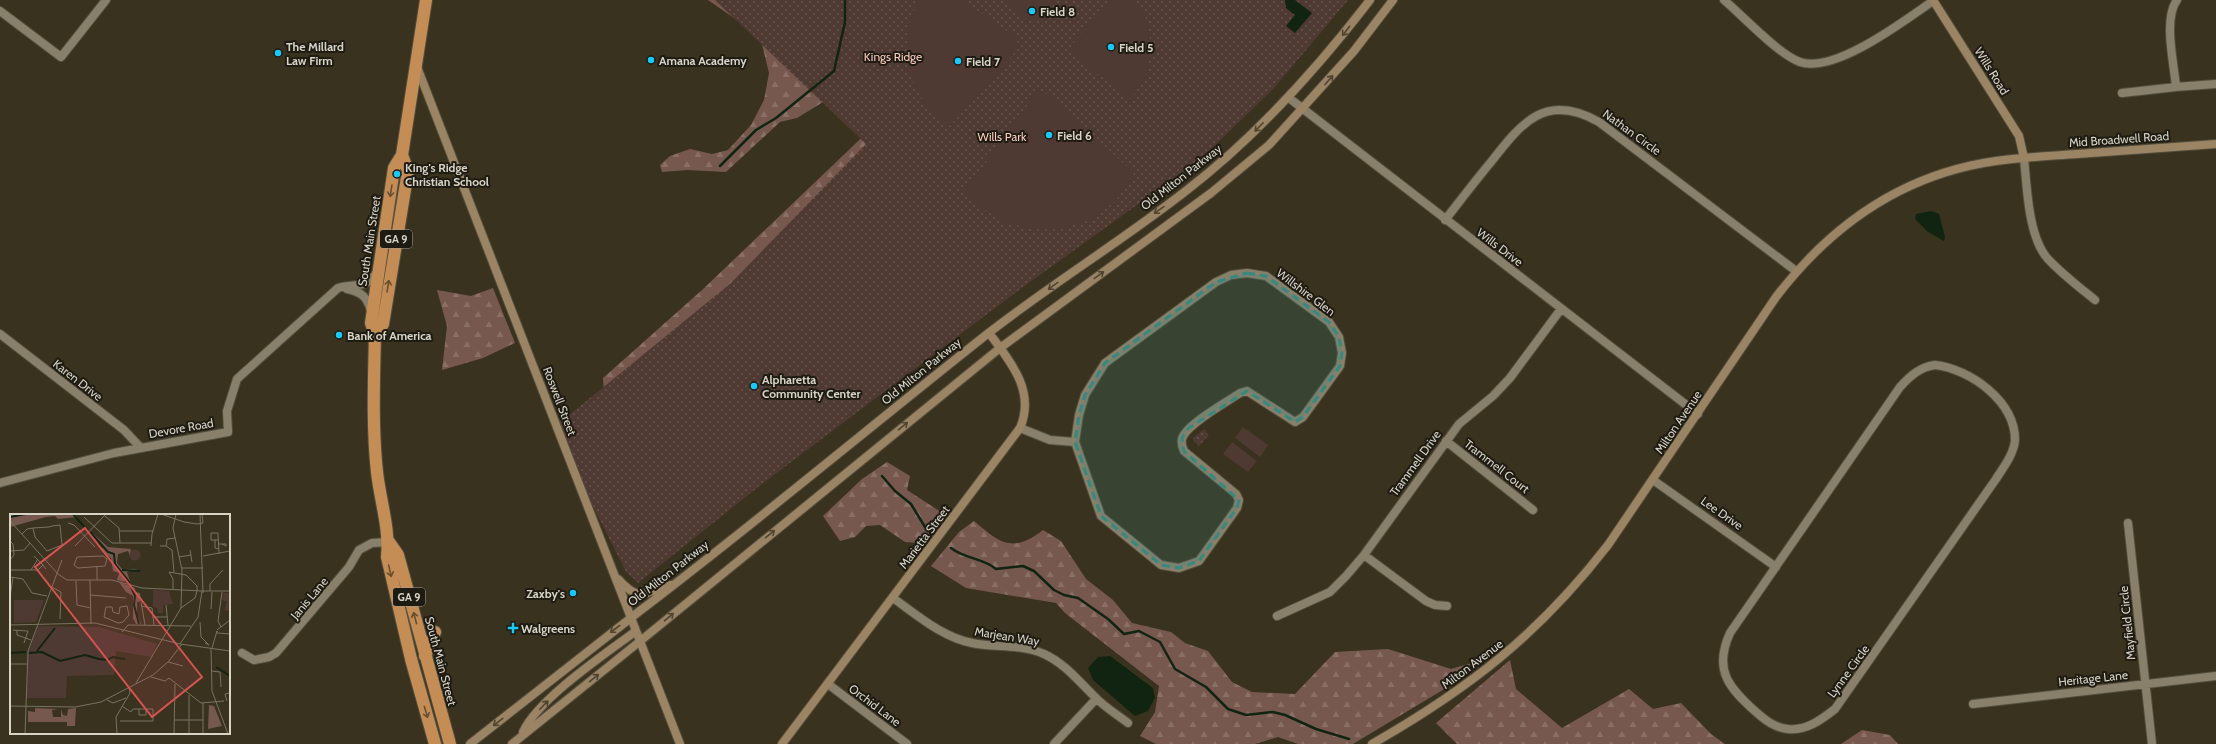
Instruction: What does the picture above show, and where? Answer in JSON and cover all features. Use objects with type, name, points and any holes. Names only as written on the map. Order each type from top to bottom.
[{"type":"highway","name":"South Main Street","points":[[426,0],[417,67],[402,154],[394,168],[371,323],[375,334],[373,413],[377,464],[389,542],[387,557],[402,624],[436,744]]},
{"type":"highway","name":"South Main Street","points":[[375,334],[384,324],[408,170],[402,154]]},
{"type":"highway","name":"South Main Street","points":[[389,542],[398,555],[450,744]]},
{"type":"highway","points":[[425,656],[435,632]]},
{"type":"main road","name":"Old Milton Parkway","points":[[470,744],[989,333],[1187,190],[1244,142],[1289,98],[1325,58],[1370,0]]},
{"type":"main road","points":[[512,744],[640,642],[1000,348],[1212,193],[1269,145],[1354,51],[1393,0]]},
{"type":"main road","name":"Wills Road","points":[[1933,0],[2019,136],[2024,158]]},
{"type":"main road","name":"Roswell Street","points":[[417,67],[680,744]]},
{"type":"main road","name":"Mid Broadwell Road","points":[[2024,158],[2216,144]]},
{"type":"main road","name":"Milton Avenue","points":[[1372,744],[1454,694],[1487,670],[1550,613],[1583,576],[1653,480],[1776,297],[1796,271],[1820,246],[1845,224],[1873,205],[1902,189],[1933,176],[1964,167],[2024,158]]},
{"type":"main road","name":"Marietta Street","points":[[782,744],[1020,428],[1025,412],[1024,390],[1018,376],[989,333]]},
{"type":"main road","points":[[614,574],[629,591],[637,595],[647,594],[673,584]]},
{"type":"main road","points":[[521,736],[530,720],[550,699],[636,631]]},
{"type":"street","points":[[0,11],[61,57],[106,0]]},
{"type":"street","points":[[1724,0],[1781,50],[1800,62],[1824,63],[1868,44],[1933,0]]},
{"type":"street","points":[[2175,87],[2170,18],[2173,6],[2177,0]]},
{"type":"street","points":[[2122,93],[2216,84]]},
{"type":"street","name":"Wills Drive","points":[[1289,98],[1698,414]]},
{"type":"street","name":"Nathan Circle","points":[[1445,220],[1521,125],[1545,112],[1572,110],[1599,122],[1796,271]]},
{"type":"street","points":[[2024,158],[2030,208],[2038,242],[2047,258],[2095,300]]},
{"type":"street","points":[[338,288],[344,286],[362,286],[370,282],[378,272]]},
{"type":"street","name":"Willshire Glen","points":[[1247,273],[1266,276],[1329,322],[1339,337],[1342,353],[1340,366],[1303,417],[1295,422],[1290,420],[1247,391],[1240,393],[1189,428],[1182,438],[1181,445],[1187,454],[1236,494],[1239,500],[1237,508],[1199,561],[1190,566],[1179,568],[1161,565],[1101,516],[1075,442],[1079,415],[1085,395],[1104,363],[1216,282],[1231,275],[1247,273]]},
{"type":"street","points":[[338,288],[360,292],[367,299],[372,312]]},
{"type":"street","name":"Devore Road","points":[[0,483],[140,447],[228,432],[227,411],[237,379],[338,288]]},
{"type":"street","name":"Trammell Drive","points":[[1277,616],[1330,592],[1364,555],[1446,441],[1468,415],[1493,396],[1510,378],[1561,309]]},
{"type":"street","name":"Karen Drive","points":[[0,334],[124,430],[140,447]]},
{"type":"street","name":"Lynne Circle","points":[[1928,366],[1958,370],[1991,392],[2004,407],[2014,430],[2015,442],[2011,453],[1996,479],[1844,699],[1835,709],[1818,722],[1801,729],[1787,729],[1773,725],[1735,693],[1728,683],[1722,659],[1724,646],[1730,633],[1776,566],[1900,387],[1911,375],[1928,366]]},
{"type":"street","points":[[1020,428],[1050,440],[1075,442]]},
{"type":"street","name":"Trammell Court","points":[[1446,441],[1533,510]]},
{"type":"street","name":"Lee Drive","points":[[1653,480],[1776,566]]},
{"type":"street","name":"Mayfield Circle","points":[[2128,523],[2152,744]]},
{"type":"street","name":"Janis Lane","points":[[242,653],[254,660],[269,657],[276,653],[349,568],[359,550],[372,544],[389,542]]},
{"type":"street","points":[[1364,555],[1426,601],[1435,605],[1447,606]]},
{"type":"street","name":"Marjean Way","points":[[893,598],[931,626],[958,638],[980,644],[1026,648],[1046,655],[1080,680],[1096,698],[1128,723]]},
{"type":"street","name":"Heritage Lane","points":[[1973,704],[2216,676]]},
{"type":"street","name":"Orchid Lane","points":[[828,684],[907,744]]},
{"type":"street","points":[[1054,744],[1096,698]]},
{"type":"street","points":[[891,744],[897,736]]},
{"type":"highlighted area","points":[[1247,273],[1266,276],[1329,322],[1339,337],[1342,353],[1340,366],[1303,417],[1295,422],[1247,391],[1189,428],[1182,438],[1184,451],[1239,500],[1237,508],[1199,561],[1179,568],[1161,565],[1109,525],[1101,516],[1075,442],[1079,415],[1085,395],[1105,363],[1216,282]]},
{"type":"green space","name":"Kings Ridge","points":[[708,0],[914,0],[923,125],[604,394],[603,378],[702,290],[876,124],[828,99],[797,118],[780,122],[726,172],[687,170],[662,172],[660,165],[670,156],[690,149],[712,154],[728,150],[751,125],[764,100],[769,73],[760,36]]},
{"type":"green space","name":"Wills Park","points":[[715,0],[1348,0],[1275,87],[1202,158],[1019,290],[762,484],[638,583],[626,572],[589,498],[559,420],[568,416],[731,283],[866,144]]},
{"type":"green space","name":"Field 7","points":[[918,0],[962,0],[1017,38],[1018,49],[950,126],[923,100],[916,88],[908,64],[907,38],[909,25]]},
{"type":"green space","name":"Field 8","points":[[1005,0],[1055,0],[1041,21],[1029,21]]},
{"type":"green space","name":"Field 5","points":[[1113,0],[1134,1],[1146,18],[1150,36],[1150,55],[1146,77],[1131,99],[1075,57],[1070,51],[1073,43]]},
{"type":"green space","name":"Field 6","points":[[1036,93],[1047,94],[1134,173],[1116,201],[1091,219],[1065,228],[1034,229],[1003,222],[977,204],[965,191]]},
{"type":"green space","points":[[493,288],[515,343],[483,358],[442,370],[447,326],[437,290],[471,296]]},
{"type":"green space","points":[[1243,427],[1268,445],[1260,457],[1235,438]]},
{"type":"green space","points":[[1204,429],[1209,435],[1199,446],[1193,438]]},
{"type":"green space","points":[[1232,442],[1257,461],[1248,472],[1223,454]]},
{"type":"green space","points":[[887,462],[910,476],[907,490],[941,512],[943,516],[922,543],[905,542],[880,525],[866,526],[855,537],[840,541],[823,516],[862,479]]},
{"type":"green space","points":[[974,521],[991,535],[1007,543],[1014,544],[1023,542],[1043,530],[1061,541],[1086,579],[1113,600],[1132,623],[1171,632],[1185,643],[1208,651],[1232,682],[1252,692],[1295,694],[1335,652],[1388,649],[1451,669],[1472,663],[1456,682],[1353,744],[1298,744],[1278,737],[1255,744],[1156,744],[1140,736],[1155,712],[1159,686],[1065,613],[1056,603],[966,588],[931,566],[959,532]]},
{"type":"green space","points":[[1510,660],[1516,689],[1562,728],[1629,689],[1653,709],[1681,703],[1711,734],[1725,744],[1457,744],[1436,723]]},
{"type":"green space","points":[[1862,730],[1890,735],[1898,744],[1841,744]]},
{"type":"shaded area","points":[[1285,0],[1295,0],[1312,13],[1295,33],[1286,26],[1295,15],[1286,8]]},
{"type":"shaded area","points":[[1931,211],[1939,214],[1945,237],[1944,241],[1928,232],[1915,219],[1916,214]]},
{"type":"shaded area","points":[[1110,656],[1153,688],[1155,698],[1148,711],[1135,716],[1093,680],[1088,668],[1098,657]]},
{"type":"waterway","points":[[720,166],[756,130],[776,118],[834,71],[845,22],[845,0]]},
{"type":"waterway","points":[[882,476],[895,491],[911,504],[925,527]]},
{"type":"waterway","points":[[951,548],[956,552],[991,565],[996,569],[1023,566],[1034,571],[1054,590],[1064,595],[1078,598],[1108,619],[1124,634],[1139,631],[1160,642],[1175,669],[1206,687],[1228,709],[1246,715],[1273,712],[1285,715],[1316,729],[1349,739]]},
{"type":"place","name":"Field 8","points":[[1032,11]]},
{"type":"place","name":"Field 5","points":[[1111,47]]},
{"type":"place","name":"The Millard Law Firm","points":[[278,53]]},
{"type":"place","name":"Amana Academy","points":[[651,60]]},
{"type":"place","name":"Field 7","points":[[958,61]]},
{"type":"place","name":"Field 6","points":[[1049,135]]},
{"type":"place","name":"King's Ridge Christian School","points":[[397,174]]},
{"type":"place","name":"Bank of America","points":[[339,335]]},
{"type":"place","name":"Alpharetta Community Center","points":[[754,386]]},
{"type":"place","name":"Zaxby's","points":[[573,593]]},
{"type":"place","name":"Walgreens","points":[[513,628]]}]
